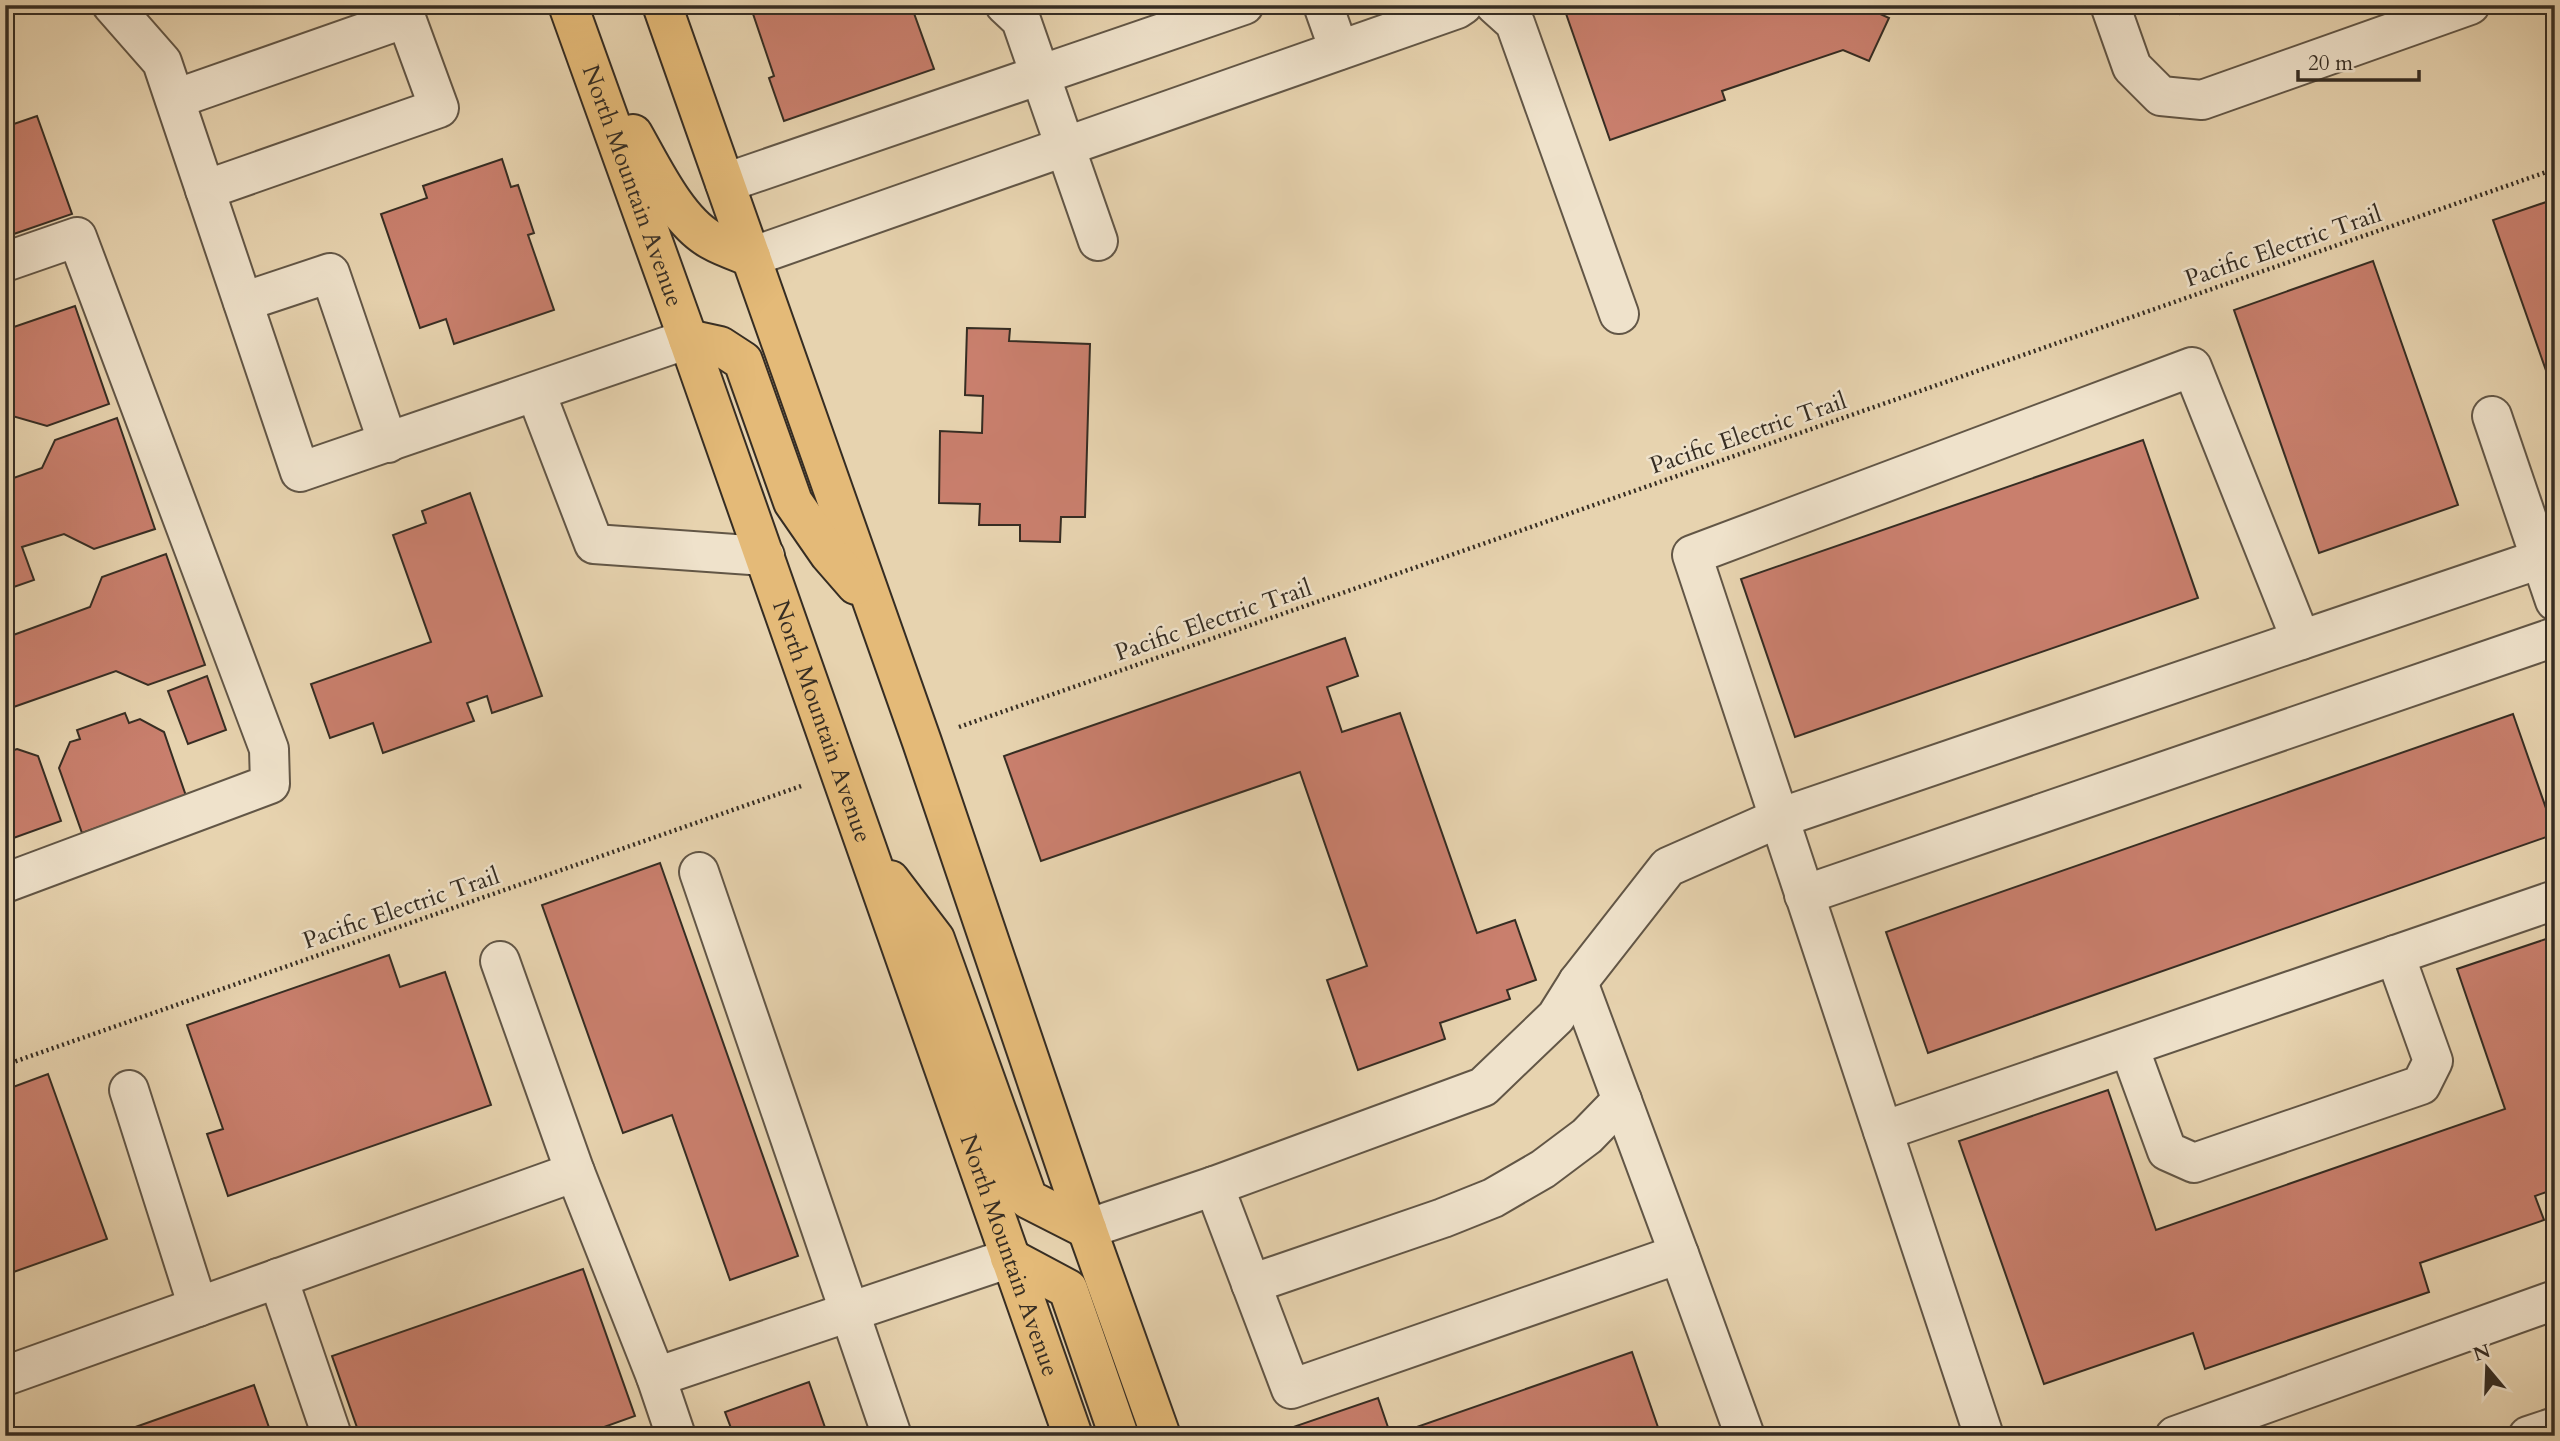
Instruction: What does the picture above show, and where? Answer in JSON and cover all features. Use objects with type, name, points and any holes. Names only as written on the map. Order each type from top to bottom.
[{"type":"main road","name":"North Mountain Avenue","points":[[568,5],[765,556],[1073,1436]]},
{"type":"main road","points":[[662,5],[922,742],[1087,1229],[1161,1436]]},
{"type":"main road","points":[[583,48],[662,184],[685,217],[709,239],[751,257]]},
{"type":"main road","points":[[688,339],[720,346],[743,361],[793,502],[829,554],[871,602]]},
{"type":"main road","points":[[868,850],[935,939],[1028,1199],[1087,1229]]},
{"type":"main road","points":[[1010,1258],[1068,1289],[1119,1436]]},
{"type":"street","points":[[112,5],[162,62],[300,472],[688,339]]},
{"type":"street","points":[[1005,5],[1021,20],[1098,241]]},
{"type":"street","points":[[725,183],[1244,5]]},
{"type":"street","points":[[1323,5],[1339,50]]},
{"type":"street","points":[[751,257],[1463,5]]},
{"type":"street","points":[[1494,5],[1515,23],[1619,314]]},
{"type":"street","points":[[2110,5],[2132,67],[2161,96],[2202,100],[2470,5]]},
{"type":"street","points":[[175,99],[406,18],[439,108],[205,190]]},
{"type":"street","points":[[5,262],[77,237],[269,749],[270,784],[5,883]]},
{"type":"street","points":[[243,302],[330,273],[388,443]]},
{"type":"street","points":[[1984,1436],[1692,555],[2192,367],[2301,640]]},
{"type":"street","points":[[536,393],[594,544],[765,556]]},
{"type":"street","points":[[2492,416],[2542,539],[2555,601]]},
{"type":"street","points":[[1087,1229],[1214,1186],[1483,1087],[1556,1017],[1578,982],[1668,867],[1779,818],[2301,640],[2542,539]]},
{"type":"street","points":[[1804,895],[2555,637]]},
{"type":"street","points":[[699,872],[892,1436]]},
{"type":"street","points":[[1883,1131],[2555,900]]},
{"type":"street","points":[[2129,1047],[2167,1151],[2194,1163],[2371,1103],[2421,1085],[2432,1061],[2395,955]]},
{"type":"street","points":[[500,961],[575,1172],[656,1377],[665,1433]]},
{"type":"street","points":[[1578,982],[1745,1436]]},
{"type":"street","points":[[129,1090],[198,1307]]},
{"type":"street","points":[[1251,1284],[1493,1198],[1543,1169],[1587,1136],[1622,1100]]},
{"type":"street","points":[[5,1376],[575,1172]]},
{"type":"street","points":[[1214,1186],[1291,1389],[1679,1254]]},
{"type":"street","points":[[656,1377],[1010,1258]]},
{"type":"street","points":[[278,1278],[332,1436]]},
{"type":"street","points":[[2175,1436],[2555,1300]]},
{"type":"street","points":[[2528,1436],[2555,1427]]},
{"type":"path","name":"Pacific Electric Trail","points":[[953,729],[2555,169]]},
{"type":"path","name":"Pacific Electric Trail","points":[[5,1066],[807,784]]},
{"type":"building","points":[[750,5],[911,5],[934,69],[784,121],[769,78],[774,76]]},
{"type":"building","points":[[1563,5],[1861,5],[1889,18],[1869,61],[1843,50],[1722,91],[1725,100],[1610,140]]},
{"type":"building","points":[[2177,5],[2204,5],[2180,14]]},
{"type":"building","points":[[37,116],[72,214],[5,237],[5,127]]},
{"type":"building","points":[[502,159],[511,187],[518,185],[534,233],[528,235],[554,310],[454,344],[446,319],[420,328],[381,214],[427,198],[423,186]]},
{"type":"building","points":[[2555,199],[2555,396],[2493,220]]},
{"type":"building","points":[[2373,261],[2458,505],[2319,553],[2234,310]]},
{"type":"building","points":[[75,306],[109,404],[47,426],[5,416],[5,330]]},
{"type":"building","points":[[967,328],[1010,329],[1009,341],[1090,344],[1085,517],[1061,517],[1060,542],[1020,541],[1020,525],[979,525],[980,504],[939,503],[940,431],[982,433],[983,396],[965,395]]},
{"type":"building","points":[[117,418],[155,529],[94,549],[64,534],[22,547],[34,580],[5,590],[5,481],[42,468],[55,440]]},
{"type":"building","points":[[2143,440],[2198,598],[1795,737],[1741,579]]},
{"type":"building","points":[[470,493],[542,696],[492,713],[487,696],[467,703],[474,721],[383,753],[373,723],[330,738],[311,684],[431,642],[393,535],[426,523],[422,511]]},
{"type":"building","points":[[166,554],[205,665],[148,685],[116,671],[5,710],[5,638],[90,607],[102,577]]},
{"type":"building","points":[[1345,638],[1358,676],[1327,687],[1342,732],[1400,713],[1477,933],[1515,920],[1536,980],[1507,990],[1510,999],[1440,1023],[1445,1039],[1358,1070],[1327,980],[1367,966],[1300,772],[1041,861],[1004,756]]},
{"type":"building","points":[[207,676],[226,730],[188,744],[168,691]]},
{"type":"building","points":[[125,713],[129,723],[140,719],[164,732],[186,796],[82,833],[59,768],[70,742],[80,739],[77,730]]},
{"type":"building","points":[[2513,714],[2555,834],[1928,1053],[1886,932]]},
{"type":"building","points":[[17,749],[38,756],[61,821],[5,841],[5,753]]},
{"type":"building","points":[[660,863],[798,1256],[730,1280],[672,1115],[623,1133],[542,905]]},
{"type":"building","points":[[2555,936],[2555,1189],[2535,1196],[2544,1220],[2420,1263],[2429,1292],[2205,1369],[2193,1333],[2044,1384],[1959,1141],[2108,1090],[2156,1230],[2505,1109],[2457,969]]},
{"type":"building","points":[[389,955],[400,987],[445,972],[491,1105],[228,1196],[207,1134],[223,1129],[187,1025]]},
{"type":"building","points":[[48,1074],[107,1239],[5,1275],[5,1090]]},
{"type":"building","points":[[583,1269],[635,1416],[579,1436],[360,1436],[332,1356]]},
{"type":"building","points":[[1632,1352],[1661,1436],[1391,1436]]},
{"type":"building","points":[[809,1382],[828,1436],[734,1436],[725,1412]]},
{"type":"building","points":[[254,1385],[272,1436],[110,1436]]},
{"type":"building","points":[[1378,1398],[1391,1436],[1267,1436]]}]
